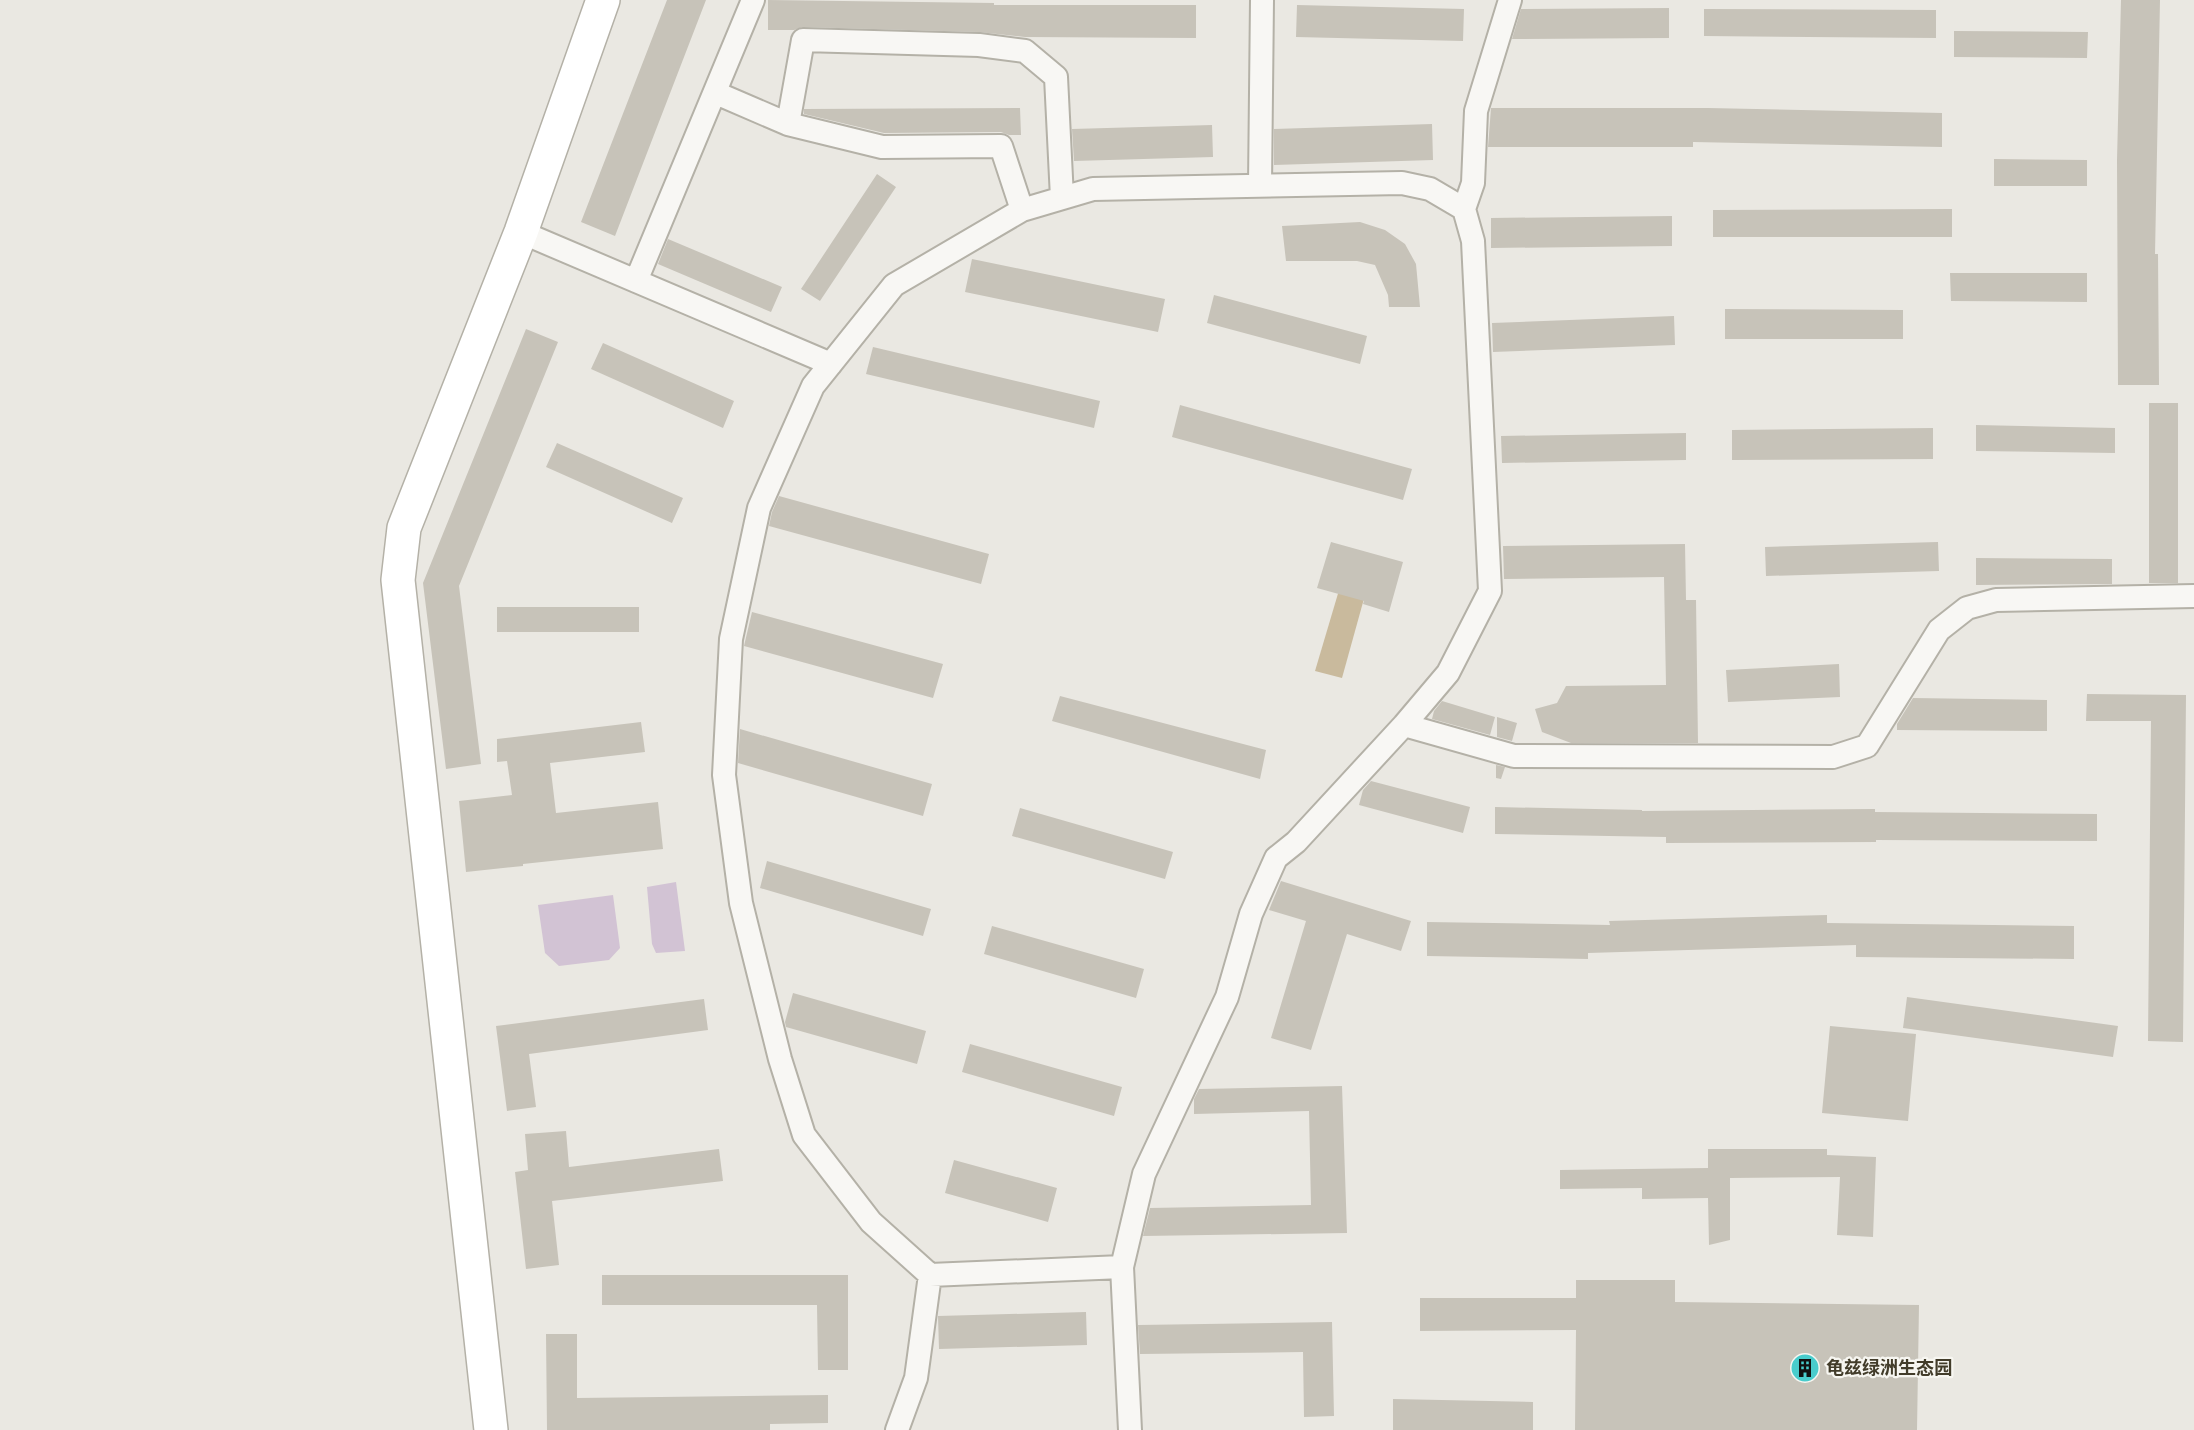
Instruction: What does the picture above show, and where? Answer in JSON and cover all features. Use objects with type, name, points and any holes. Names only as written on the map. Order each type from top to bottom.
[{"type":"street","points":[[491,1430],[398,580],[404,528],[521,232],[603,0]]},
{"type":"street","points":[[636,281],[753,0]]},
{"type":"street","points":[[1260,185],[1262,0]]},
{"type":"street","points":[[1130,1430],[1122,1268],[1144,1174],[1227,997],[1251,914],[1276,858],[1296,842],[1404,725],[1448,673],[1490,591],[1473,241],[1464,209],[1473,183],[1476,111],[1510,0]]},
{"type":"street","points":[[788,124],[802,40],[979,45],[1025,51],[1056,77],[1062,198]]},
{"type":"street","points":[[716,93],[788,124],[882,147],[1001,146],[1022,210]]},
{"type":"street","points":[[1122,1268],[930,1275],[871,1222],[804,1134],[780,1059],[741,903],[724,776],[731,639],[759,508],[813,386],[894,285],[1022,210],[1093,189],[1402,183],[1430,189],[1464,209]]},
{"type":"street","points":[[521,232],[831,364]]},
{"type":"street","points":[[1404,725],[1514,756],[1833,758],[1867,746],[1939,630],[1967,608],[1996,600],[2194,597]]},
{"type":"street","points":[[897,1430],[916,1378],[930,1275]]},
{"type":"shaded area","points":[[1345,570],[1370,577],[1342,678],[1315,671]]},
{"type":"shaded area","points":[[676,882],[685,951],[656,953],[652,944],[647,887]]},
{"type":"shaded area","points":[[613,895],[620,948],[609,960],[559,966],[545,953],[538,905]]},
{"type":"building","points":[[667,0],[706,0],[615,236],[581,222]]},
{"type":"building","points":[[768,0],[994,3],[994,5],[1196,5],[1196,38],[1025,37],[979,32],[803,27],[794,30],[768,30]]},
{"type":"building","points":[[2121,0],[2160,0],[2155,254],[2158,254],[2159,385],[2118,385],[2117,160]]},
{"type":"building","points":[[1297,5],[1464,9],[1463,41],[1296,37]]},
{"type":"building","points":[[1669,8],[1669,38],[1512,39],[1521,9]]},
{"type":"building","points":[[1704,9],[1936,10],[1936,38],[1704,36]]},
{"type":"building","points":[[1954,31],[2088,32],[2087,58],[1954,57]]},
{"type":"building","points":[[1020,108],[1021,135],[1001,132],[884,133],[804,114],[804,109]]},
{"type":"building","points":[[1491,108],[1708,108],[1942,113],[1942,147],[1693,142],[1693,147],[1488,147]]},
{"type":"building","points":[[1432,124],[1433,160],[1274,165],[1274,129]]},
{"type":"building","points":[[1212,125],[1213,157],[1074,161],[1072,129]]},
{"type":"building","points":[[1994,159],[2087,160],[2087,186],[1994,186]]},
{"type":"building","points":[[877,174],[896,187],[820,301],[801,289]]},
{"type":"building","points":[[1952,209],[1952,237],[1713,237],[1713,210]]},
{"type":"building","points":[[1672,216],[1672,246],[1491,248],[1491,218]]},
{"type":"building","points":[[1360,222],[1385,230],[1405,244],[1416,264],[1420,307],[1389,307],[1388,295],[1375,265],[1357,261],[1286,261],[1282,226]]},
{"type":"building","points":[[668,239],[782,287],[771,312],[658,264]]},
{"type":"building","points":[[972,259],[1165,299],[1158,332],[965,292]]},
{"type":"building","points":[[1950,273],[2087,273],[2087,302],[1951,301]]},
{"type":"building","points":[[1214,295],[1367,336],[1360,364],[1207,323]]},
{"type":"building","points":[[1725,309],[1903,310],[1903,339],[1725,339]]},
{"type":"building","points":[[1674,316],[1675,345],[1493,352],[1492,323]]},
{"type":"building","points":[[526,329],[558,342],[459,586],[481,764],[446,769],[423,583]]},
{"type":"building","points":[[603,343],[734,401],[723,428],[591,369]]},
{"type":"building","points":[[873,347],[1100,401],[1094,428],[866,374]]},
{"type":"building","points":[[2149,403],[2178,403],[2178,583],[2149,583]]},
{"type":"building","points":[[1180,405],[1412,469],[1403,500],[1172,437]]},
{"type":"building","points":[[1976,425],[2115,428],[2115,453],[1976,451]]},
{"type":"building","points":[[1933,428],[1933,459],[1732,460],[1732,430]]},
{"type":"building","points":[[1686,433],[1686,460],[1502,463],[1501,436]]},
{"type":"building","points":[[557,443],[683,498],[672,523],[546,467]]},
{"type":"building","points":[[779,496],[989,554],[981,584],[769,526]]},
{"type":"building","points":[[1331,542],[1403,562],[1389,612],[1363,604],[1364,601],[1317,588]]},
{"type":"building","points":[[1938,542],[1939,571],[1766,576],[1765,547]]},
{"type":"building","points":[[1685,544],[1686,600],[1696,600],[1698,743],[1571,743],[1542,732],[1535,709],[1557,703],[1566,686],[1666,685],[1664,577],[1504,579],[1503,546]]},
{"type":"building","points":[[1976,558],[2112,559],[2112,584],[1976,585]]},
{"type":"building","points":[[497,607],[639,607],[639,632],[497,632]]},
{"type":"building","points":[[752,612],[943,664],[933,698],[744,646]]},
{"type":"building","points":[[1839,664],[1840,697],[1728,702],[1726,670]]},
{"type":"building","points":[[2087,694],[2186,695],[2183,1042],[2148,1041],[2151,721],[2086,721]]},
{"type":"building","points":[[1060,696],[1266,750],[1260,779],[1052,721]]},
{"type":"building","points":[[1913,698],[2047,700],[2047,731],[1897,730],[1897,724]]},
{"type":"building","points":[[1442,701],[1495,717],[1490,735],[1432,719],[1434,711]]},
{"type":"building","points":[[1497,717],[1517,723],[1512,741],[1497,737]]},
{"type":"building","points":[[641,722],[645,752],[550,763],[556,813],[658,802],[663,849],[466,872],[459,801],[512,795],[507,761],[497,762],[497,739]]},
{"type":"building","points":[[740,729],[932,784],[923,816],[738,763]]},
{"type":"building","points":[[1496,765],[1505,767],[1501,779],[1496,778]]},
{"type":"building","points":[[1371,781],[1470,807],[1463,833],[1359,805],[1363,790]]},
{"type":"building","points":[[1495,807],[1642,811],[1875,809],[1875,812],[2097,814],[2097,841],[1876,840],[1876,842],[1666,843],[1666,837],[1495,834]]},
{"type":"building","points":[[1020,808],[1173,852],[1165,879],[1012,836]]},
{"type":"building","points":[[767,861],[931,909],[923,936],[760,888]]},
{"type":"building","points":[[1281,881],[1411,921],[1401,951],[1347,934],[1311,1050],[1271,1038],[1306,921],[1269,910]]},
{"type":"building","points":[[1827,915],[1827,923],[2074,926],[2074,959],[1856,957],[1856,945],[1588,953],[1588,959],[1427,956],[1427,922],[1610,925],[1609,921]]},
{"type":"building","points":[[992,926],[1144,969],[1136,998],[984,954]]},
{"type":"building","points":[[793,993],[926,1031],[917,1064],[786,1027],[785,1022]]},
{"type":"building","points":[[1907,997],[2118,1026],[2113,1057],[1903,1028]]},
{"type":"building","points":[[704,999],[708,1030],[529,1054],[536,1107],[507,1111],[496,1026]]},
{"type":"building","points":[[1830,1026],[1916,1034],[1908,1121],[1822,1113]]},
{"type":"building","points":[[970,1044],[1122,1087],[1114,1116],[962,1072]]},
{"type":"building","points":[[1342,1086],[1347,1233],[1143,1236],[1150,1208],[1311,1205],[1309,1111],[1194,1114],[1194,1099],[1199,1089]]},
{"type":"building","points":[[566,1131],[569,1167],[719,1149],[723,1181],[552,1201],[559,1265],[526,1269],[515,1172],[528,1170],[525,1134]]},
{"type":"building","points":[[1708,1149],[1827,1149],[1827,1155],[1876,1157],[1873,1237],[1837,1235],[1840,1177],[1730,1178],[1730,1240],[1709,1245],[1708,1198],[1642,1199],[1642,1188],[1560,1189],[1560,1170],[1708,1168]]},
{"type":"building","points":[[954,1160],[1057,1188],[1048,1222],[945,1193]]},
{"type":"building","points":[[602,1275],[848,1275],[848,1370],[818,1370],[817,1305],[602,1305]]},
{"type":"building","points":[[1576,1280],[1675,1280],[1675,1302],[1919,1305],[1917,1430],[1575,1430],[1576,1330],[1420,1331],[1420,1298],[1576,1298]]},
{"type":"building","points":[[1086,1312],[1087,1345],[939,1349],[938,1316]]},
{"type":"building","points":[[1332,1322],[1334,1416],[1304,1417],[1303,1352],[1140,1354],[1138,1325]]},
{"type":"building","points":[[546,1334],[577,1334],[577,1398],[828,1395],[828,1423],[770,1424],[770,1430],[547,1430]]},
{"type":"building","points":[[1393,1399],[1533,1402],[1533,1430],[1393,1430]]},
{"type":"place","name":"龟兹绿洲生态园","points":[[1805,1368]]}]
